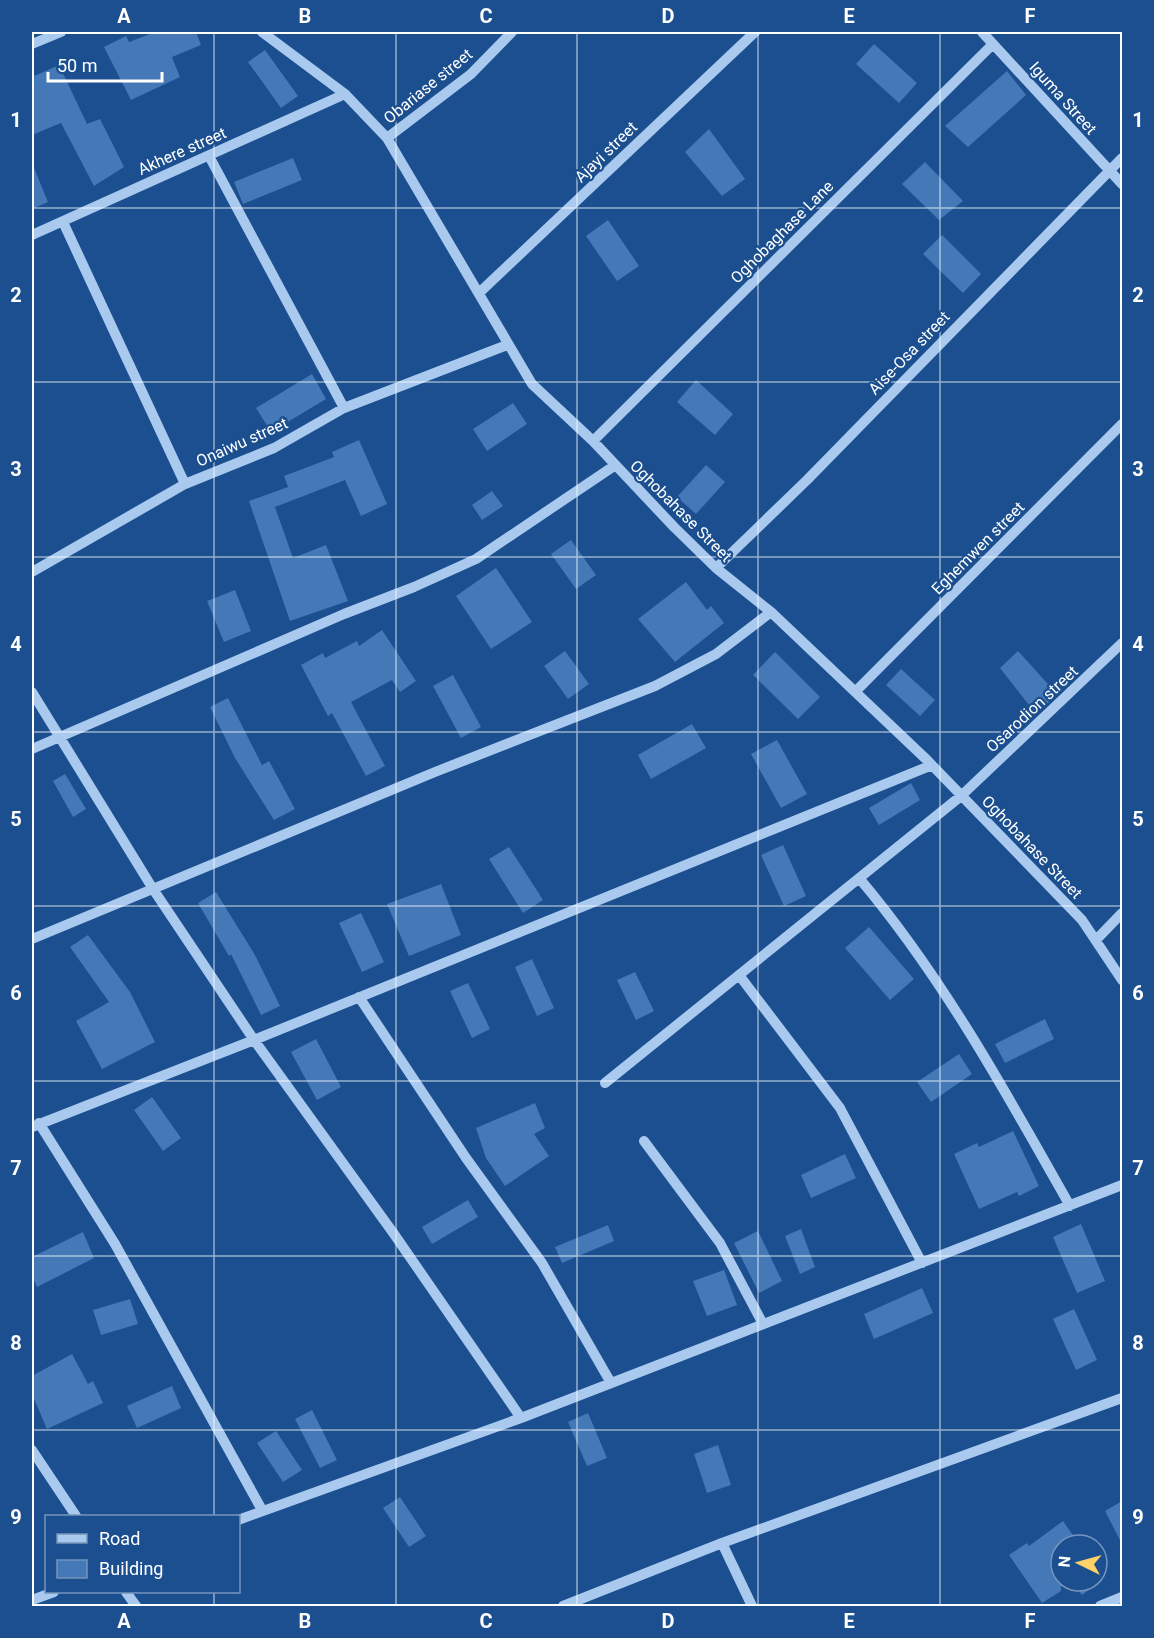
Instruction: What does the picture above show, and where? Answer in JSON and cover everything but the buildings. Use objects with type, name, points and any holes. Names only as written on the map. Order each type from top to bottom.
[{"type":"street","points":[[32,44],[61,32]]},
{"type":"street","name":"Oghobahase Street","points":[[264,32],[345,94],[387,138],[532,384],[593,441],[614,466],[716,568],[771,612],[932,765],[1082,920],[1122,980]]},
{"type":"street","name":"Obariase street","points":[[387,138],[471,74],[512,32]]},
{"type":"street","name":"Ajayi street","points":[[479,294],[755,32]]},
{"type":"street","name":"Iguma Street","points":[[982,32],[1122,184]]},
{"type":"street","name":"Oghobaghase Lane","points":[[593,441],[993,44]]},
{"type":"street","name":"Akhere street","points":[[32,235],[345,94]]},
{"type":"street","points":[[209,156],[344,408]]},
{"type":"street","name":"Aise-Osa street","points":[[716,568],[807,480],[1122,158]]},
{"type":"street","points":[[63,222],[185,484]]},
{"type":"street","name":"Onaiwu street","points":[[32,572],[185,484],[274,448],[344,408],[507,345]]},
{"type":"street","name":"Eghemwen street","points":[[855,692],[1122,424]]},
{"type":"street","points":[[32,749],[344,614],[414,588],[476,559],[614,466]]},
{"type":"street","points":[[32,939],[435,772],[655,686],[716,654],[771,612]]},
{"type":"street","name":"Osarodion street","points":[[605,1083],[961,796],[1122,643]]},
{"type":"street","points":[[32,692],[153,889],[254,1040],[394,1234],[521,1418]]},
{"type":"street","points":[[262,1510],[115,1244],[35,1125],[254,1040],[932,765]]},
{"type":"street","points":[[860,878],[893,918],[1004,1089],[1070,1206]]},
{"type":"street","points":[[1096,940],[1122,913]]},
{"type":"street","points":[[739,975],[840,1108],[922,1263]]},
{"type":"street","points":[[359,997],[466,1158],[542,1263],[611,1383]]},
{"type":"street","points":[[644,1141],[720,1243],[763,1324]]},
{"type":"street","points":[[240,1519],[521,1418],[1122,1185]]},
{"type":"street","points":[[563,1606],[722,1543],[1122,1398]]},
{"type":"street","points":[[32,1450],[75,1515]]},
{"type":"street","points":[[722,1543],[752,1606]]},
{"type":"street","points":[[32,1600],[51,1593]]},
{"type":"street","points":[[127,1593],[136,1606]]},
{"type":"street","points":[[1100,1606],[1122,1597]]}]
